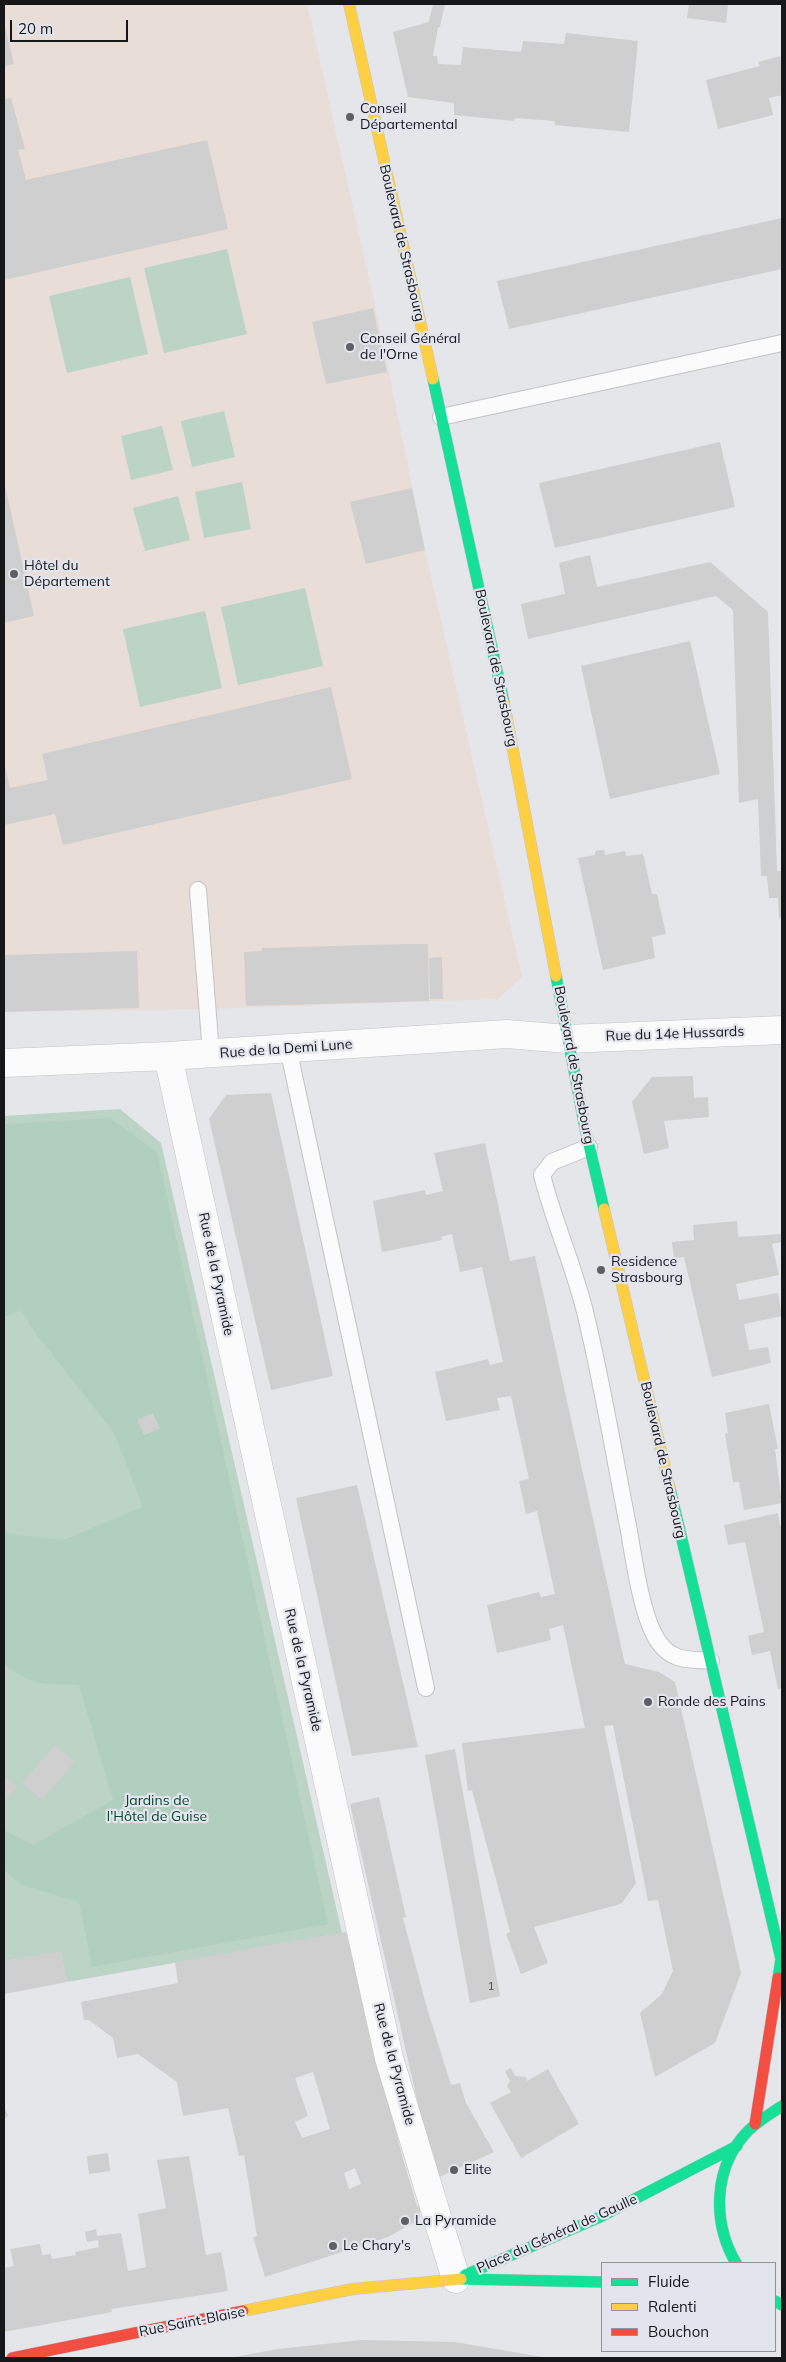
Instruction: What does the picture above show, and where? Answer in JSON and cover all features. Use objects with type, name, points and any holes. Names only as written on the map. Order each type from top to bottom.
[{"type":"main road","name":"Boulevard de Strasbourg","points":[[349,4],[492,642],[567,1039],[590,1147],[782,1960],[755,2124]]},
{"type":"main road","name":"Place du Général de Gaulle","points":[[735,2262],[730,2255],[719,2218],[722,2180],[737,2146],[755,2124],[782,2106]]},
{"type":"main road","name":"Place du Général de Gaulle","points":[[456,2279],[600,2217],[737,2146]]},
{"type":"main road","name":"Place du Général de Gaulle","points":[[373,2288],[456,2279],[601,2282]]},
{"type":"main road","name":"Rue Saint-Blaise","points":[[12,2358],[344,2291],[373,2288]]},
{"type":"street","name":"Rue du 14e Hussards","points":[[567,1039],[782,1030]]},
{"type":"street","name":"Rue de la Demi Lune","points":[[4,1063],[168,1056],[506,1034],[567,1039]]},
{"type":"street","name":"Rue de la Pyramide","points":[[168,1056],[390,2058],[456,2279]]},
{"type":"lane","points":[[441,417],[782,343]]},
{"type":"lane","points":[[198,890],[210,1053]]},
{"type":"lane","points":[[288,1048],[426,1688]]},
{"type":"lane","points":[[590,1147],[552,1162],[542,1175],[551,1211],[572,1265],[586,1316],[634,1559],[648,1619],[658,1641],[675,1658],[711,1662]]},
{"type":"shaded area","points":[[4,4],[307,4],[375,305],[425,550],[522,977],[498,999],[208,1009],[4,1012]]},
{"type":"green space","points":[[227,249],[247,334],[164,353],[144,268]]},
{"type":"green space","points":[[130,277],[148,354],[67,373],[49,296]]},
{"type":"green space","points":[[224,411],[235,457],[192,467],[181,421]]},
{"type":"green space","points":[[162,426],[173,470],[131,480],[121,436]]},
{"type":"green space","points":[[242,482],[251,529],[204,538],[195,492]]},
{"type":"green space","points":[[178,496],[190,540],[145,551],[133,508]]},
{"type":"green space","points":[[305,588],[323,666],[238,685],[221,607]]},
{"type":"green space","points":[[205,611],[222,688],[140,707],[123,629]]},
{"type":"green space","name":"Jardins de l'Hôtel de Guise","points":[[120,1109],[161,1143],[342,1933],[67,1982],[61,1952],[4,1961],[4,1116]]},
{"type":"green space","name":"Jardins de l'Hôtel de Guise","points":[[110,1118],[157,1152],[328,1924],[92,1967],[79,1902],[22,1885],[4,1870],[4,1830],[33,1845],[113,1800],[79,1685],[48,1684],[30,1680],[21,1676],[4,1663],[4,1528],[8,1534],[63,1540],[143,1507],[114,1433],[33,1330],[21,1310],[4,1317],[4,1124]]},
{"type":"building","points":[[433,4],[445,4],[440,27],[438,27],[433,56],[437,56],[438,64],[461,65],[463,47],[521,52],[523,41],[564,44],[566,33],[638,41],[629,132],[555,125],[554,121],[515,118],[514,121],[454,115],[454,103],[408,97],[393,32],[429,22]]},
{"type":"building","points":[[689,4],[728,4],[726,23],[687,18]]},
{"type":"building","points":[[4,23],[14,64],[4,66]]},
{"type":"building","points":[[780,56],[782,95],[769,98],[773,115],[718,129],[706,80],[760,66],[758,62]]},
{"type":"building","points":[[11,98],[25,149],[18,150],[26,180],[207,140],[228,229],[4,280],[4,99]]},
{"type":"building","points":[[782,218],[782,269],[509,329],[497,281]]},
{"type":"building","name":"Conseil Général de l'Orne","points":[[373,308],[387,372],[326,384],[312,322]]},
{"type":"building","points":[[720,442],[735,507],[555,548],[539,483]]},
{"type":"building","name":"Hôtel du Département","points":[[4,481],[34,616],[4,623]]},
{"type":"building","points":[[412,488],[425,550],[366,564],[350,502]]},
{"type":"building","points":[[590,555],[597,587],[710,562],[768,612],[777,871],[782,871],[782,918],[779,918],[778,898],[769,898],[767,876],[761,876],[758,799],[739,803],[733,610],[716,596],[528,639],[521,604],[565,594],[559,563]]},
{"type":"building","points":[[690,641],[720,774],[610,799],[581,666]]},
{"type":"building","points":[[331,687],[352,779],[63,845],[55,814],[4,825],[4,761],[10,788],[48,780],[42,754]]},
{"type":"building","points":[[604,850],[605,855],[625,851],[626,856],[643,854],[652,894],[657,894],[666,934],[652,937],[655,958],[603,970],[578,858],[595,855],[595,851]]},
{"type":"building","points":[[428,944],[429,1001],[246,1006],[244,952],[262,951],[262,948]]},
{"type":"building","points":[[137,951],[139,1008],[4,1012],[4,955]]},
{"type":"building","points":[[442,957],[443,999],[430,999],[429,958]]},
{"type":"building","points":[[693,1076],[694,1098],[708,1097],[709,1117],[664,1121],[669,1148],[644,1154],[632,1102],[652,1077]]},
{"type":"building","points":[[271,1093],[333,1376],[271,1390],[209,1119],[226,1095]]},
{"type":"building","points":[[485,1143],[510,1261],[535,1256],[625,1664],[659,1672],[675,1682],[741,1973],[715,2043],[655,2077],[640,2013],[662,1994],[673,1971],[658,1900],[648,1901],[613,1725],[604,1726],[636,1883],[622,1903],[534,1927],[548,1963],[521,1974],[506,1934],[510,1932],[472,1790],[468,1791],[462,1743],[585,1728],[563,1625],[549,1629],[551,1640],[497,1653],[487,1605],[539,1592],[541,1597],[555,1594],[537,1511],[526,1514],[519,1481],[529,1479],[511,1396],[497,1398],[500,1410],[446,1421],[435,1372],[488,1359],[490,1365],[503,1362],[482,1267],[460,1272],[452,1234],[441,1237],[442,1240],[382,1252],[373,1201],[425,1190],[426,1195],[443,1191],[434,1153]]},
{"type":"building","points":[[737,1221],[738,1237],[782,1234],[782,1242],[772,1244],[779,1275],[736,1284],[739,1300],[778,1293],[782,1316],[744,1324],[749,1350],[768,1347],[771,1363],[712,1377],[684,1257],[674,1258],[672,1242],[694,1240],[693,1225]]},
{"type":"building","points":[[769,1404],[778,1449],[775,1449],[782,1503],[744,1510],[739,1482],[733,1482],[725,1434],[728,1433],[725,1413]]},
{"type":"building","points":[[153,1413],[160,1429],[144,1435],[137,1420]]},
{"type":"building","points":[[357,1485],[418,1747],[352,1756],[296,1498]]},
{"type":"building","points":[[778,1513],[780,1526],[782,1525],[782,1688],[778,1689],[770,1651],[752,1655],[748,1636],[764,1632],[745,1542],[728,1545],[724,1525]]},
{"type":"building","points":[[55,1745],[75,1762],[42,1800],[22,1783]]},
{"type":"building","points":[[455,1749],[500,1996],[470,2003],[425,1755]]},
{"type":"building","points":[[4,1775],[17,1787],[4,1802]]},
{"type":"building","points":[[379,1797],[406,1917],[403,1918],[426,2005],[451,2085],[460,2083],[466,2103],[494,2152],[435,2179],[350,1804]]},
{"type":"building","points":[[346,1932],[402,2155],[417,2206],[420,2205],[420,2219],[388,2237],[265,2277],[253,2237],[257,2236],[244,2155],[239,2156],[228,2108],[183,2116],[177,2082],[138,2054],[117,2058],[113,2038],[89,2020],[84,2020],[81,2002],[178,1983],[175,1962]],"holes":[[[313,2072],[330,2129],[302,2138],[295,2122],[308,2116],[295,2078]],[[355,2168],[361,2184],[349,2189],[344,2173]]]},
{"type":"building","points":[[61,1951],[67,1982],[4,1994],[4,1961]]},
{"type":"building","points":[[511,2068],[515,2076],[526,2077],[527,2081],[548,2069],[579,2124],[521,2158],[490,2103],[511,2092],[507,2086],[510,2081],[505,2071]]},
{"type":"building","points":[[4,2107],[8,2115],[4,2121]]},
{"type":"building","points":[[108,2153],[110,2171],[89,2174],[87,2156]]},
{"type":"building","points":[[189,2156],[206,2255],[221,2252],[228,2291],[111,2309],[112,2312],[4,2332],[4,2268],[14,2266],[10,2249],[40,2244],[42,2255],[51,2254],[52,2259],[76,2255],[75,2252],[99,2247],[98,2240],[87,2242],[85,2232],[96,2229],[97,2236],[121,2233],[128,2271],[146,2267],[138,2214],[166,2208],[157,2160]]},
{"type":"building","points":[[362,2340],[455,2342],[548,2358],[229,2358],[278,2349]]},
{"type":"traffic: fast","points":[[433,379],[504,703]]},
{"type":"traffic: fast","points":[[556,976],[585,1128],[604,1209]]},
{"type":"traffic: fast","points":[[670,1489],[781,1959],[778,1978]]},
{"type":"traffic: fast","points":[[736,2262],[728,2247],[720,2213],[722,2178],[736,2145],[748,2131],[782,2106]]},
{"type":"traffic: fast","points":[[465,2275],[600,2217],[737,2146]]},
{"type":"traffic: fast","points":[[461,2279],[601,2282]]},
{"type":"traffic: fast","points":[[776,2302],[782,2305]]},
{"type":"traffic: slow","points":[[349,4],[433,379]]},
{"type":"traffic: slow","points":[[504,703],[556,976]]},
{"type":"traffic: slow","points":[[604,1209],[670,1489]]},
{"type":"traffic: slow","points":[[243,2311],[353,2289],[461,2279]]},
{"type":"traffic: jam","points":[[755,2124],[778,1978]]},
{"type":"traffic: jam","points":[[12,2358],[243,2311]]},
{"type":"place","name":"Conseil Départemental","points":[[350,117]]},
{"type":"place","name":"Conseil Général de l'Orne","points":[[350,347]]},
{"type":"place","name":"Hôtel du Département","points":[[14,574]]},
{"type":"place","name":"Residence Strasbourg","points":[[601,1270]]},
{"type":"place","name":"Ronde des Pains","points":[[648,1702]]},
{"type":"place","name":"Elite","points":[[454,2170]]},
{"type":"place","name":"La Pyramide","points":[[405,2221]]},
{"type":"place","name":"Le Chary's","points":[[333,2246]]}]
